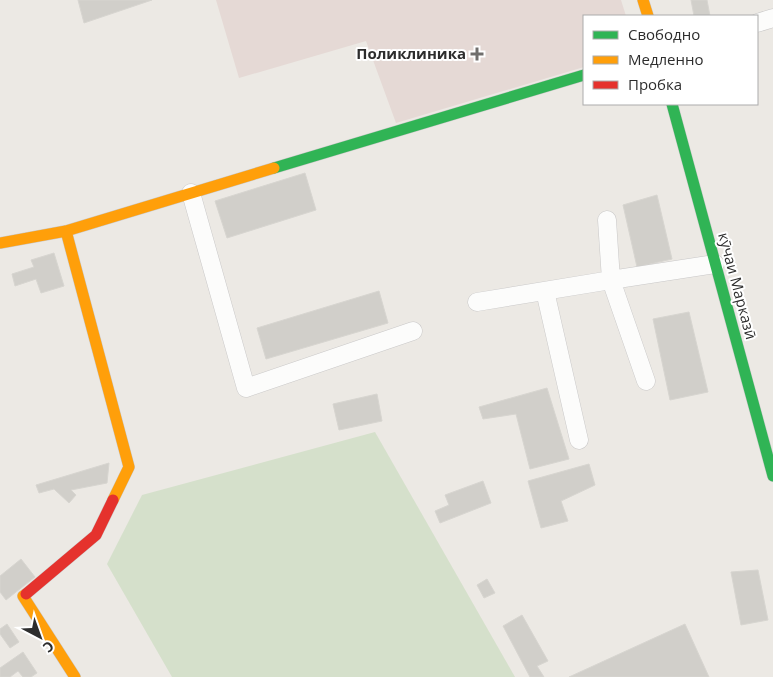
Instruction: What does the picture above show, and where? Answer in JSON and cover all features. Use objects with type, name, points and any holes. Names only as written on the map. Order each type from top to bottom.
[{"type":"street","points":[[643,0],[648,15]]},
{"type":"street","points":[[758,23],[773,18]]},
{"type":"street","points":[[0,243],[66,231],[583,75]]},
{"type":"street","name":"кӯчаи Марказӣ","points":[[672,105],[773,476]]},
{"type":"street","points":[[191,193],[246,388],[413,331]]},
{"type":"street","points":[[607,220],[611,280],[646,381]]},
{"type":"street","points":[[66,231],[129,467],[96,535],[22,596],[75,677]]},
{"type":"street","points":[[477,302],[715,264]]},
{"type":"street","points":[[545,291],[579,440]]},
{"type":"shaded area","name":"Поликлиника","points":[[216,0],[621,0],[626,15],[583,15],[583,67],[396,123],[366,41],[239,78]]},
{"type":"green space","points":[[375,432],[515,677],[172,677],[107,564],[142,495]]},
{"type":"building","points":[[78,0],[152,0],[84,23]]},
{"type":"building","points":[[691,0],[707,0],[710,15],[694,15]]},
{"type":"building","points":[[305,173],[316,210],[227,238],[215,201]]},
{"type":"building","points":[[657,195],[672,259],[637,267],[623,205]]},
{"type":"building","points":[[54,253],[64,286],[41,293],[36,279],[15,286],[12,274],[34,267],[31,260]]},
{"type":"building","points":[[379,291],[388,323],[266,359],[257,328]]},
{"type":"building","points":[[689,312],[708,392],[670,400],[653,319]]},
{"type":"building","points":[[547,388],[569,459],[530,469],[516,414],[483,419],[479,407]]},
{"type":"building","points":[[377,394],[382,421],[339,430],[333,404]]},
{"type":"building","points":[[109,463],[107,483],[71,490],[76,495],[69,503],[54,489],[39,493],[36,485]]},
{"type":"building","points":[[589,464],[595,485],[561,501],[568,521],[541,528],[528,481]]},
{"type":"building","points":[[483,481],[491,503],[440,523],[435,511],[449,505],[445,495]]},
{"type":"building","points":[[21,559],[35,577],[6,600],[0,592],[0,576]]},
{"type":"building","points":[[758,570],[768,620],[741,625],[731,572]]},
{"type":"building","points":[[487,579],[495,593],[484,598],[477,585]]},
{"type":"building","points":[[522,615],[548,661],[537,666],[544,677],[530,677],[503,626]]},
{"type":"building","points":[[7,624],[19,642],[10,648],[0,634],[0,629]]},
{"type":"building","points":[[685,624],[709,677],[569,677]]},
{"type":"building","points":[[23,652],[37,673],[31,677],[23,677],[18,671],[10,677],[0,677],[0,668]]},
{"type":"traffic: fast","points":[[274,168],[583,75]]},
{"type":"traffic: fast","points":[[672,105],[773,476]]},
{"type":"traffic: slow","points":[[643,0],[648,15]]},
{"type":"traffic: slow","points":[[0,243],[66,231],[274,168]]},
{"type":"traffic: slow","points":[[66,231],[129,467],[113,500]]},
{"type":"traffic: slow","points":[[26,594],[23,596],[75,677]]},
{"type":"traffic: jam","points":[[26,594],[96,535],[113,500]]},
{"type":"place","name":"Поликлиника","points":[[477,54]]}]
